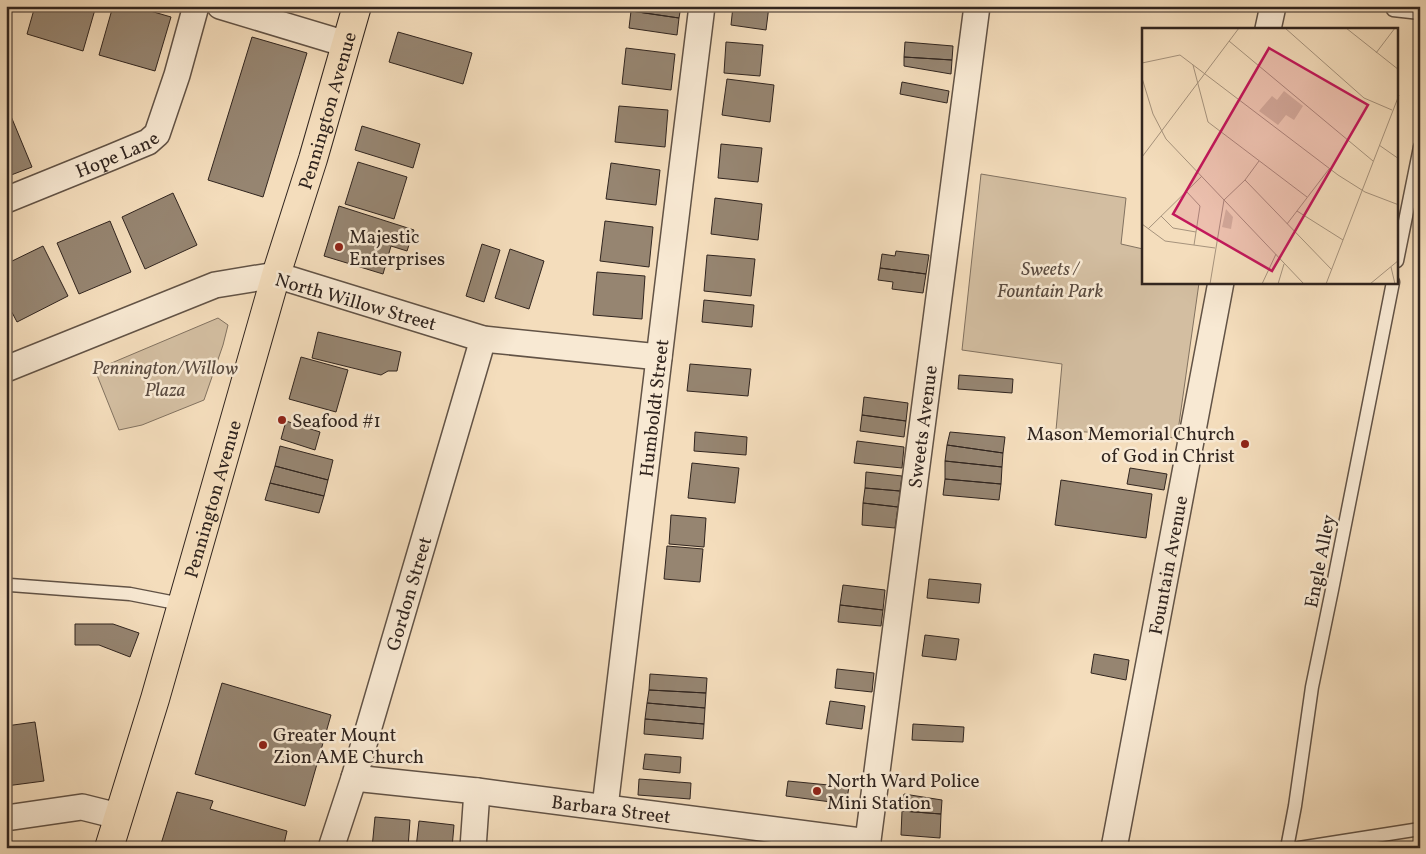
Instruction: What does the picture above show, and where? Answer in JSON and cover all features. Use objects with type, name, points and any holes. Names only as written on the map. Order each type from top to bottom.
[{"type":"main road","name":"Pennington Avenue","points":[[109,848],[155,698],[276,275],[313,159],[357,6]]},
{"type":"street","name":"Hope Lane","points":[[6,200],[148,142],[157,134],[177,76],[196,6]]},
{"type":"street","points":[[220,6],[346,44]]},
{"type":"street","name":"Humboldt Street","points":[[605,807],[635,575],[659,357],[702,6]]},
{"type":"street","name":"Sweets Avenue","points":[[868,845],[977,6]]},
{"type":"street","points":[[1268,28],[1273,6]]},
{"type":"street","name":"North Willow Street","points":[[6,370],[215,285],[276,275],[484,339],[659,357]]},
{"type":"street","name":"Fountain Avenue","points":[[1114,848],[1221,284]]},
{"type":"street","name":"Gordon Street","points":[[331,848],[354,778],[484,339]]},
{"type":"street","name":"Barbara Street","points":[[354,778],[605,807],[868,845]]},
{"type":"street","points":[[473,848],[477,791]]},
{"type":"street","points":[[6,818],[82,807],[118,816]]},
{"type":"lane","points":[[1394,6],[1393,10],[1420,14]]},
{"type":"lane","points":[[1398,256],[1420,147]]},
{"type":"lane","name":"Engle Alley","points":[[1287,848],[1312,687],[1393,284]]},
{"type":"lane","points":[[6,586],[130,594],[181,604]]},
{"type":"lane","points":[[1299,848],[1420,829]]},
{"type":"green space","name":"Sweets / Fountain Park","points":[[981,174],[1126,198],[1121,244],[1142,249],[1142,284],[1199,284],[1177,438],[1056,430],[1062,364],[962,350]]},
{"type":"green space","name":"Pennington/Willow Plaza","points":[[218,318],[228,325],[204,400],[142,425],[119,430],[95,370]]},
{"type":"building","points":[[35,6],[96,6],[83,51],[27,34]]},
{"type":"building","points":[[113,6],[133,6],[171,17],[155,71],[99,55]]},
{"type":"building","points":[[632,6],[681,6],[679,18],[631,11]]},
{"type":"building","points":[[733,6],[769,6],[766,30],[731,25]]},
{"type":"building","points":[[631,11],[679,18],[677,35],[629,28]]},
{"type":"building","points":[[398,32],[472,53],[463,84],[389,62]]},
{"type":"building","points":[[252,37],[307,53],[263,197],[208,180]]},
{"type":"building","points":[[726,42],[763,45],[760,76],[724,73]]},
{"type":"building","points":[[905,42],[953,46],[952,60],[904,57]]},
{"type":"building","points":[[626,48],[675,54],[671,90],[622,84]]},
{"type":"building","points":[[904,57],[952,60],[951,74],[904,66]]},
{"type":"building","points":[[727,79],[774,85],[770,122],[722,115]]},
{"type":"building","points":[[902,82],[949,91],[947,103],[900,94]]},
{"type":"building","points":[[619,106],[668,110],[665,147],[615,142]]},
{"type":"building","points":[[8,109],[32,167],[6,177],[6,110]]},
{"type":"building","points":[[362,126],[420,144],[413,168],[355,150]]},
{"type":"building","points":[[721,144],[762,148],[758,182],[718,178]]},
{"type":"building","points":[[358,162],[407,177],[394,219],[345,204]]},
{"type":"building","points":[[611,163],[660,170],[656,205],[606,199]]},
{"type":"building","points":[[173,193],[197,245],[145,269],[122,217]]},
{"type":"building","points":[[715,198],[762,204],[758,240],[711,234]]},
{"type":"building","points":[[339,206],[414,230],[407,251],[391,246],[383,274],[324,256]]},
{"type":"building","points":[[110,221],[131,272],[79,294],[57,243]]},
{"type":"building","points":[[605,221],[653,227],[649,267],[600,261]]},
{"type":"building","points":[[482,244],[500,250],[484,302],[466,296]]},
{"type":"building","points":[[43,246],[68,296],[17,322],[6,301],[6,264]]},
{"type":"building","points":[[510,249],[544,261],[529,309],[495,298]]},
{"type":"building","points":[[896,251],[929,255],[926,274],[880,268],[882,254],[895,256]]},
{"type":"building","points":[[707,255],[755,259],[751,296],[704,291]]},
{"type":"building","points":[[880,268],[926,274],[923,293],[892,289],[893,282],[878,280]]},
{"type":"building","points":[[597,272],[645,276],[642,319],[593,315]]},
{"type":"building","points":[[704,300],[754,305],[752,327],[702,322]]},
{"type":"building","points":[[318,332],[401,352],[397,371],[388,371],[381,375],[312,358]]},
{"type":"building","points":[[301,357],[348,370],[336,412],[289,399]]},
{"type":"building","points":[[690,364],[751,369],[748,396],[687,391]]},
{"type":"building","points":[[959,375],[1013,379],[1012,393],[958,389]]},
{"type":"building","points":[[864,397],[908,403],[906,421],[862,415]]},
{"type":"building","points":[[862,415],[906,421],[904,437],[860,431]]},
{"type":"building","points":[[286,421],[320,432],[315,450],[281,439]]},
{"type":"building","points":[[695,432],[747,437],[746,455],[694,451]]},
{"type":"building","points":[[950,432],[1005,437],[1003,453],[947,445]]},
{"type":"building","points":[[857,441],[904,447],[902,468],[854,463]]},
{"type":"building","points":[[947,445],[1003,453],[1002,467],[945,461]]},
{"type":"building","points":[[280,446],[333,460],[328,480],[275,466]]},
{"type":"building","points":[[945,461],[1002,467],[1001,484],[945,479]]},
{"type":"building","points":[[692,463],[739,468],[735,503],[688,498]]},
{"type":"building","points":[[275,466],[328,480],[324,496],[270,483]]},
{"type":"building","points":[[1130,468],[1167,474],[1164,490],[1127,484]]},
{"type":"building","points":[[866,472],[902,476],[900,491],[865,488]]},
{"type":"building","points":[[945,479],[1001,484],[999,500],[943,495]]},
{"type":"building","points":[[1061,480],[1152,494],[1146,538],[1055,525]]},
{"type":"building","points":[[270,483],[324,496],[319,513],[265,500]]},
{"type":"building","points":[[865,488],[900,491],[898,507],[863,503]]},
{"type":"building","points":[[863,503],[898,507],[895,528],[862,525]]},
{"type":"building","points":[[671,515],[706,518],[704,547],[669,544]]},
{"type":"building","points":[[667,546],[703,549],[700,582],[664,579]]},
{"type":"building","points":[[929,579],[981,584],[979,603],[927,598]]},
{"type":"building","points":[[843,585],[885,590],[883,610],[840,605]]},
{"type":"building","points":[[840,605],[883,610],[881,626],[838,622]]},
{"type":"building","points":[[75,624],[113,624],[139,633],[130,657],[99,645],[75,645]]},
{"type":"building","points":[[925,635],[959,639],[956,660],[922,656]]},
{"type":"building","points":[[1094,654],[1129,660],[1126,680],[1091,673]]},
{"type":"building","points":[[837,669],[874,673],[872,692],[835,688]]},
{"type":"building","points":[[650,674],[707,678],[706,693],[649,690]]},
{"type":"building","name":"Greater Mount Zion AME Church","points":[[222,683],[331,715],[305,806],[195,774]]},
{"type":"building","points":[[649,690],[706,693],[705,708],[647,703]]},
{"type":"building","points":[[830,701],[865,706],[862,729],[826,724]]},
{"type":"building","points":[[647,703],[705,708],[704,724],[645,719]]},
{"type":"building","points":[[645,719],[704,724],[703,739],[644,734]]},
{"type":"building","points":[[35,722],[44,781],[6,786],[6,726]]},
{"type":"building","points":[[913,724],[964,727],[963,742],[912,740]]},
{"type":"building","points":[[645,754],[681,757],[680,773],[643,769]]},
{"type":"building","points":[[639,779],[691,783],[690,799],[638,795]]},
{"type":"building","name":"North Ward Police Mini Station","points":[[788,781],[849,787],[846,804],[786,796]]},
{"type":"building","points":[[177,792],[213,801],[210,809],[287,831],[283,848],[172,848],[161,844]]},
{"type":"building","points":[[904,794],[942,800],[941,814],[902,811]]},
{"type":"building","points":[[902,811],[941,814],[940,838],[901,835]]},
{"type":"building","points":[[375,817],[410,820],[408,848],[372,848]]},
{"type":"building","points":[[419,821],[454,825],[452,848],[416,848]]},
{"type":"place","name":"Majestic Enterprises","points":[[339,247]]},
{"type":"place","name":"Seafood #1","points":[[282,420]]},
{"type":"place","name":"Mason Memorial Church of God in Christ","points":[[1245,444]]},
{"type":"place","name":"Greater Mount Zion AME Church","points":[[263,745]]},
{"type":"place","name":"North Ward Police Mini Station","points":[[817,791]]}]
